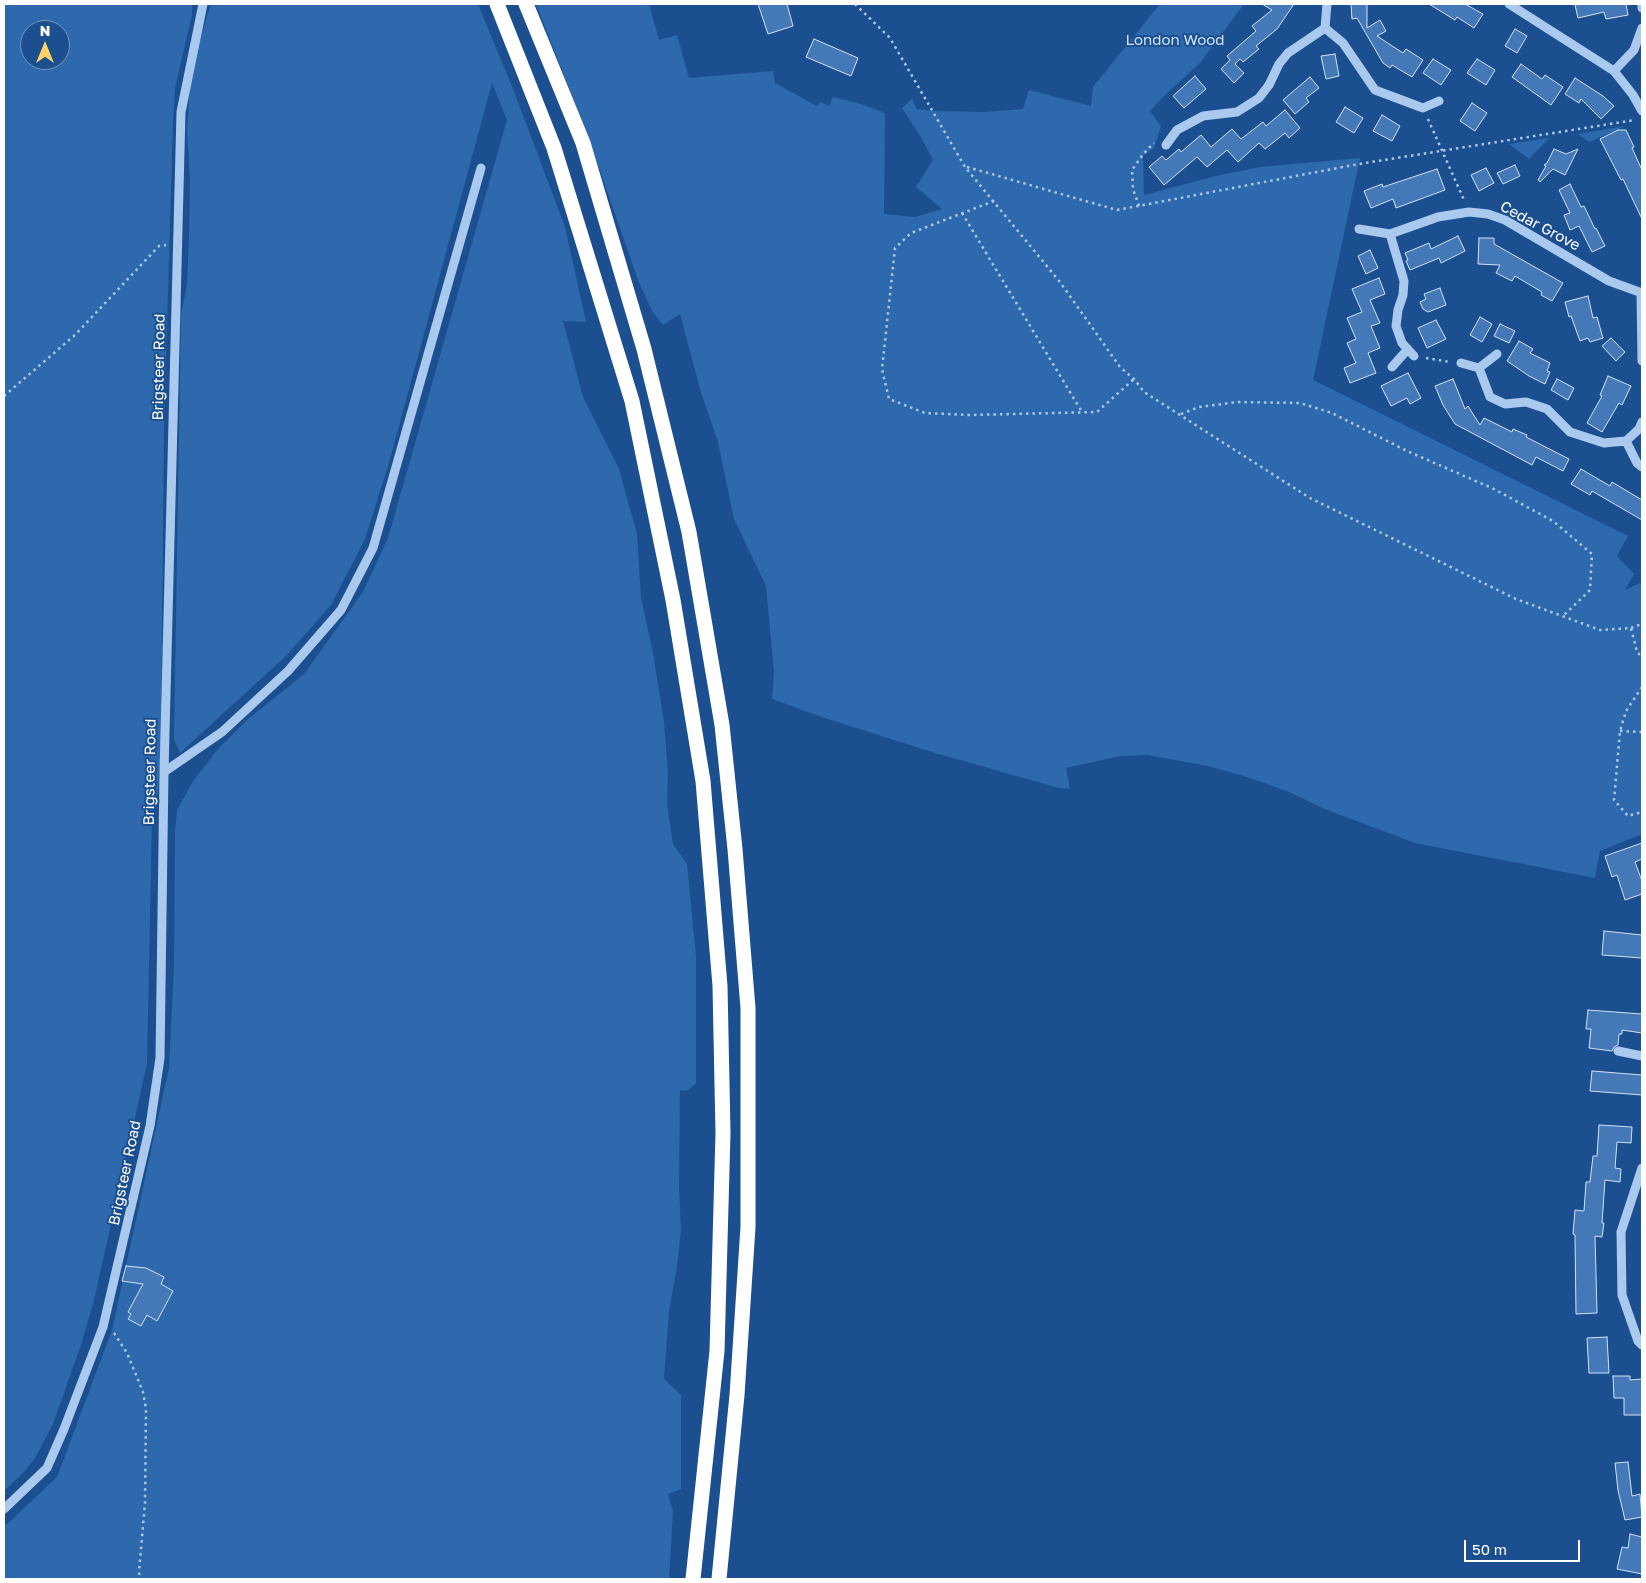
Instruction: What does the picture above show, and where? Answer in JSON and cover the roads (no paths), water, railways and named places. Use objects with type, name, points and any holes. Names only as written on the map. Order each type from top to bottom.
[{"type":"highway","points":[[497,4],[554,148],[632,401],[673,600],[702,781],[720,986],[723,1133],[717,1351],[693,1579]]},
{"type":"highway","points":[[526,4],[583,143],[644,349],[689,532],[722,725],[735,849],[748,1008],[748,1227],[737,1395],[719,1579]]},
{"type":"street","name":"Brigsteer Road","points":[[4,1509],[47,1468],[103,1327],[150,1126],[160,1058],[164,772],[180,112],[203,4]]},
{"type":"street","points":[[1325,28],[1327,4]]},
{"type":"street","points":[[1509,4],[1614,71],[1633,95],[1641,115]]},
{"type":"street","points":[[1325,28],[1343,43],[1375,90],[1423,108],[1439,101]]},
{"type":"street","points":[[1166,145],[1177,130],[1202,116],[1237,112],[1259,98],[1269,85],[1279,64],[1288,52],[1325,28]]},
{"type":"street","points":[[1614,71],[1634,50],[1642,28]]},
{"type":"street","points":[[164,772],[222,732],[288,671],[342,610],[373,548],[481,168]]},
{"type":"street","name":"Cedar Grove","points":[[1359,229],[1390,234],[1438,217],[1469,212],[1488,214],[1505,220],[1609,281],[1642,293]]},
{"type":"street","points":[[1390,234],[1404,280],[1404,295],[1398,310],[1396,326],[1402,343],[1411,353],[1392,367]]},
{"type":"street","points":[[1642,293],[1642,361]]},
{"type":"street","points":[[1479,368],[1497,354]]},
{"type":"street","points":[[1461,363],[1479,368]]},
{"type":"street","points":[[1479,368],[1490,397],[1505,404],[1526,402],[1547,409],[1570,432],[1604,443],[1626,441],[1642,422]]},
{"type":"street","points":[[1626,441],[1637,463],[1642,467]]},
{"type":"street","points":[[1618,1051],[1642,1056]]},
{"type":"street","points":[[1642,1168],[1621,1232],[1622,1294],[1638,1341],[1642,1345]]},
{"type":"park label","name":"London Wood","points":[[1175,40]]}]
